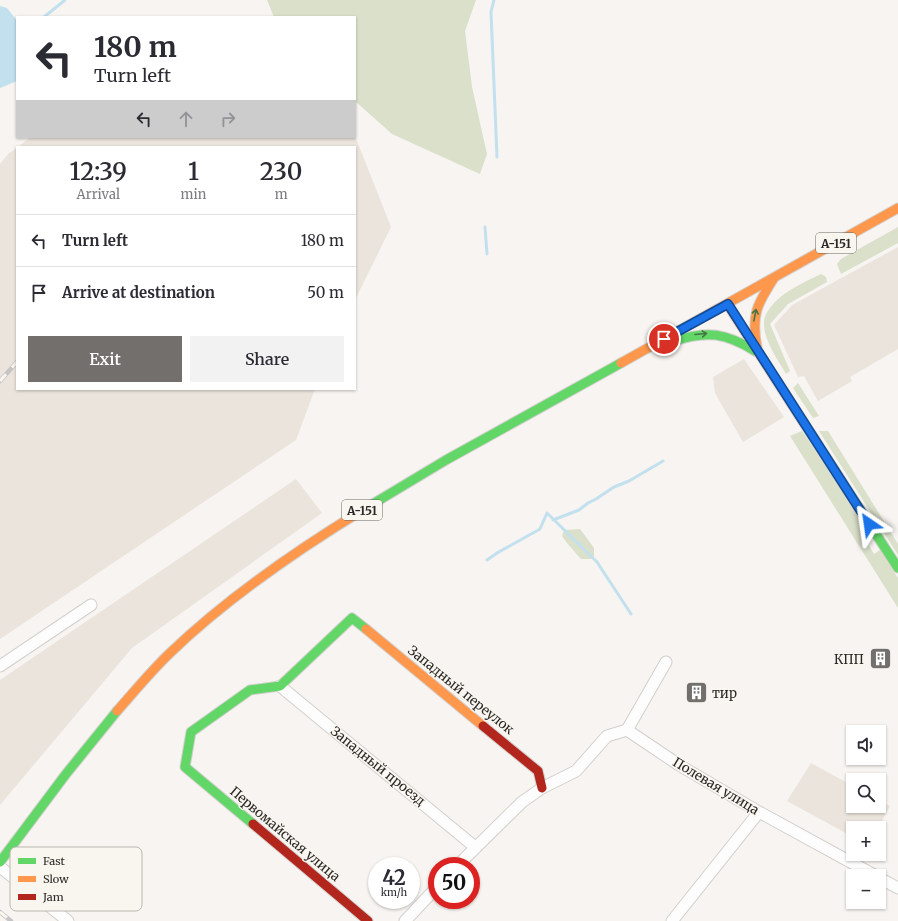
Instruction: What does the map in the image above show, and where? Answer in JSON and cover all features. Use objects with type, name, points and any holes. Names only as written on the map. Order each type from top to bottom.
[{"type":"main road","name":"А-151","points":[[11,847],[107,722],[170,654],[233,598],[297,551],[373,503],[497,432],[898,208]]},
{"type":"main road","points":[[759,354],[754,334],[755,312],[759,300],[774,278]]},
{"type":"main road","points":[[728,304],[898,568]]},
{"type":"main road","points":[[638,354],[686,336],[702,333],[728,336],[743,343],[759,354]]},
{"type":"main road","name":"Западный переулок","points":[[280,686],[352,618],[538,770],[542,788]]},
{"type":"main road","name":"Первомайская улица","points":[[280,686],[250,690],[191,732],[185,767],[368,921]]},
{"type":"main road","name":"А-151","points":[[0,862],[10,848]]},
{"type":"street","points":[[0,666],[90,605]]},
{"type":"street","points":[[466,857],[522,802],[542,788],[576,771],[607,736],[627,730],[666,662]]},
{"type":"street","name":"Западный проезд","points":[[280,686],[475,847]]},
{"type":"street","name":"Полевая улица","points":[[627,730],[678,765],[759,812],[863,869]]},
{"type":"street","points":[[672,921],[759,812]]},
{"type":"street","points":[[0,867],[10,875]]},
{"type":"street","points":[[886,882],[898,888]]},
{"type":"street","points":[[405,921],[428,897]]},
{"type":"street","points":[[55,911],[68,921]]},
{"type":"shaded area","points":[[30,138],[356,138],[391,227],[356,298],[356,146],[19,146]]},
{"type":"shaded area","points":[[16,149],[16,390],[315,390],[296,440],[0,639],[0,164],[8,154]]},
{"type":"shaded area","points":[[898,247],[898,349],[850,377],[852,381],[818,401],[804,376],[798,377],[774,325],[792,305]]},
{"type":"shaded area","points":[[744,359],[784,417],[743,442],[715,393],[713,377]]},
{"type":"shaded area","points":[[296,479],[322,513],[132,648],[0,805],[0,680]]},
{"type":"shaded area","points":[[811,763],[846,782],[846,813],[886,813],[886,804],[890,806],[882,821],[846,821],[846,833],[787,801]]},
{"type":"green space","points":[[267,0],[476,0],[465,31],[472,87],[487,154],[480,174],[392,134],[356,102],[356,16],[274,16]]},
{"type":"green space","points":[[898,227],[898,243],[841,274],[837,264],[841,259]]},
{"type":"green space","points":[[821,274],[826,277],[827,282],[788,304],[770,324],[790,371],[786,374],[772,351],[767,338],[764,326],[765,317],[769,309],[785,294],[804,282]]},
{"type":"green space","points":[[798,383],[819,416],[813,418],[793,388]]},
{"type":"green space","points":[[802,431],[868,529],[862,534],[874,554],[880,550],[898,578],[898,608],[790,436]]},
{"type":"green space","points":[[819,431],[828,431],[898,544],[898,555]]},
{"type":"green space","points":[[580,529],[594,548],[594,559],[581,559],[562,536],[564,530]]},
{"type":"water","points":[[0,6],[7,8],[16,20],[16,81],[0,88]]},
{"type":"waterway","points":[[45,16],[65,0]]},
{"type":"waterway","points":[[494,0],[491,12],[497,157]]},
{"type":"waterway","points":[[485,227],[487,254]]},
{"type":"waterway","points":[[553,520],[579,510],[614,487],[629,481],[663,461]]},
{"type":"waterway","points":[[487,560],[540,529],[547,513],[597,562],[631,614]]},
{"type":"railway","points":[[0,381],[16,363]]},
{"type":"railway","points":[[0,912],[11,921]]},
{"type":"traffic: fast","points":[[674,341],[696,335],[716,335],[735,340],[755,351]]},
{"type":"traffic: fast","points":[[366,508],[446,460],[621,363]]},
{"type":"traffic: fast","points":[[804,423],[898,568]]},
{"type":"traffic: fast","points":[[253,824],[185,767],[191,732],[250,690],[280,686],[352,618],[366,629]]},
{"type":"traffic: fast","points":[[11,847],[66,774],[117,711]]},
{"type":"traffic: fast","points":[[0,862],[10,849]]},
{"type":"traffic: slow","points":[[621,363],[898,208]]},
{"type":"traffic: slow","points":[[757,347],[755,336],[755,318],[763,295],[774,278]]},
{"type":"traffic: slow","points":[[117,711],[149,674],[192,632],[215,613],[264,575],[314,540],[366,508]]},
{"type":"traffic: slow","points":[[366,629],[483,726]]},
{"type":"traffic: jam","points":[[728,305],[804,423]]},
{"type":"traffic: jam","points":[[483,726],[538,771],[542,788]]},
{"type":"traffic: jam","points":[[253,824],[368,921]]},
{"type":"place","name":"КПП","points":[[880,659]]},
{"type":"place","name":"тир","points":[[697,693]]},
{"type":"route","points":[[664,339],[728,304],[869,524]]}]
